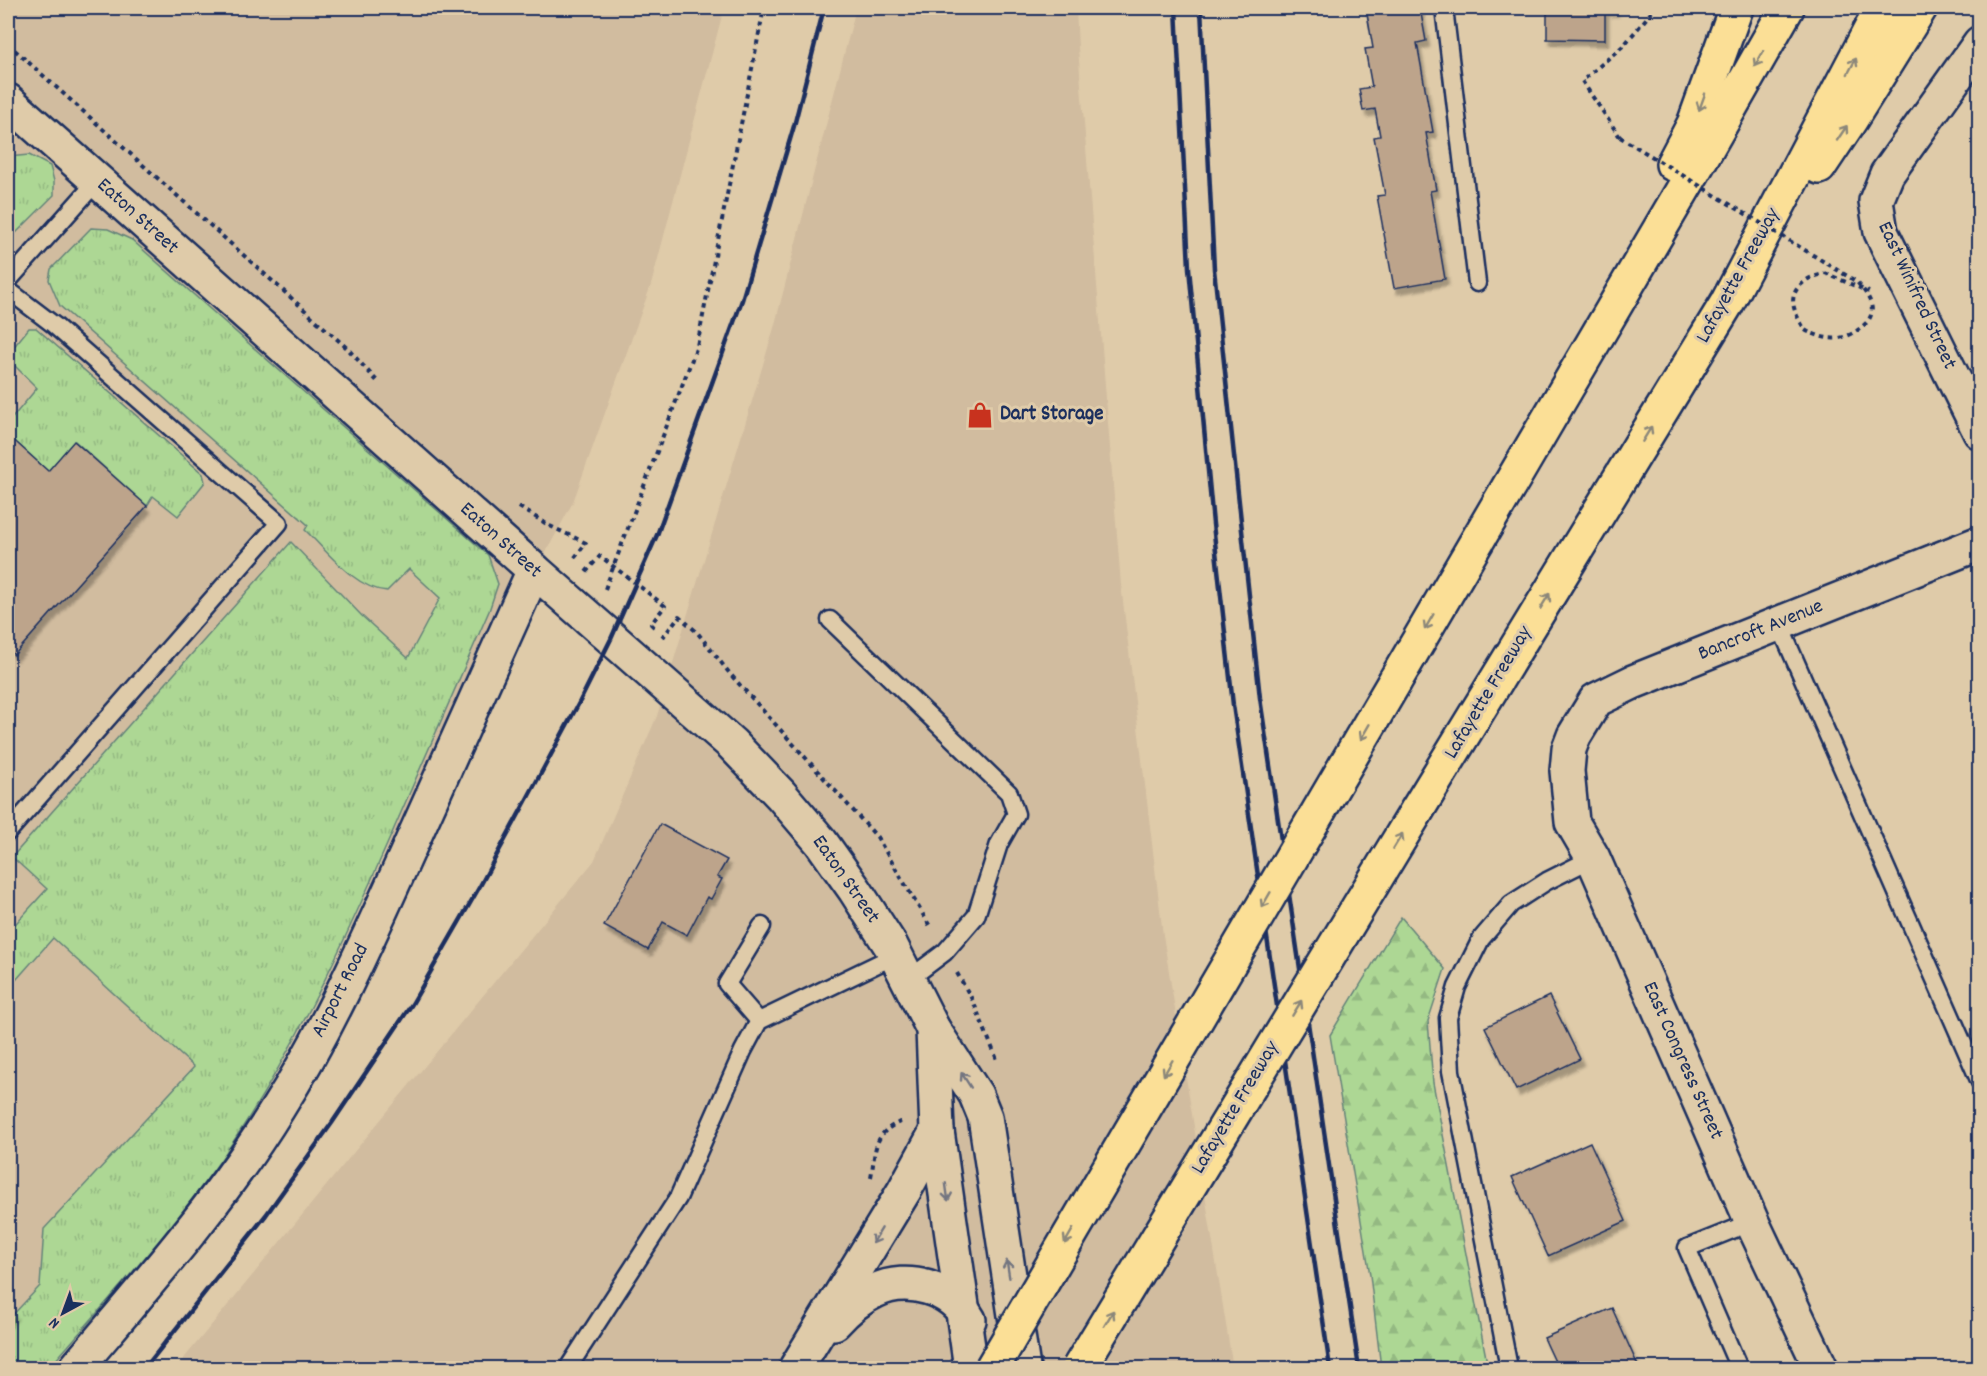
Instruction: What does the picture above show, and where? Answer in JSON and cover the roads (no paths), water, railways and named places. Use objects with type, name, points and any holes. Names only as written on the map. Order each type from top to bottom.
[{"type":"highway","points":[[1459,572],[1694,124],[1736,8]]},
{"type":"highway","points":[[992,1368],[1787,8]]},
{"type":"highway","name":"Lafayette Freeway","points":[[1079,1368],[1727,303],[1882,8]]},
{"type":"highway","points":[[1727,303],[1851,119],[1920,8]]},
{"type":"street","name":"East Winifred Street","points":[[1980,43],[1887,174],[1876,201],[1881,232],[1980,432]]},
{"type":"street","name":"Eaton Street","points":[[9,106],[97,181],[732,744],[781,795],[821,842],[855,890],[902,967],[933,1029],[976,1095],[985,1117],[1023,1368]]},
{"type":"street","name":"Bancroft Avenue","points":[[1569,748],[1596,700],[1633,682],[1980,543]]},
{"type":"street","name":"Airport Road","points":[[76,1368],[183,1242],[233,1175],[279,1107],[362,951],[534,570]]},
{"type":"street","name":"East Congress Street","points":[[1569,748],[1567,771],[1572,822],[1593,858],[1752,1222],[1821,1368]]},
{"type":"street","name":"Eaton Street","points":[[933,1029],[938,1131],[971,1368]]},
{"type":"street","points":[[803,1358],[938,1131]]},
{"type":"street","points":[[803,1358],[852,1305],[876,1290],[904,1283],[937,1290],[964,1309],[996,1368]]},
{"type":"lane","points":[[1444,8],[1477,283]]},
{"type":"lane","points":[[8,281],[97,181]]},
{"type":"lane","points":[[8,290],[54,325],[279,522],[8,832]]},
{"type":"lane","points":[[568,1368],[678,1198],[743,1051],[759,1021],[945,952],[976,915],[999,844],[1016,814],[1009,793],[830,620]]},
{"type":"lane","points":[[1779,624],[1980,1082]]},
{"type":"lane","points":[[1509,1368],[1451,1071],[1448,1018],[1457,987],[1481,939],[1511,904],[1547,881],[1593,858]]},
{"type":"lane","points":[[759,1021],[727,984],[762,926]]},
{"type":"lane","points":[[1739,1368],[1687,1248],[1752,1222]]},
{"type":"railway","points":[[145,1368],[266,1215],[332,1123],[412,1004],[480,886],[611,639],[657,535],[742,300],[794,126],[824,8]]},
{"type":"railway","points":[[1176,8],[1189,268],[1233,705],[1330,1368]]},
{"type":"railway","points":[[1201,8],[1214,269],[1260,698],[1359,1368]]},
{"type":"place","name":"Dart Storage","points":[[980,415]]}]
